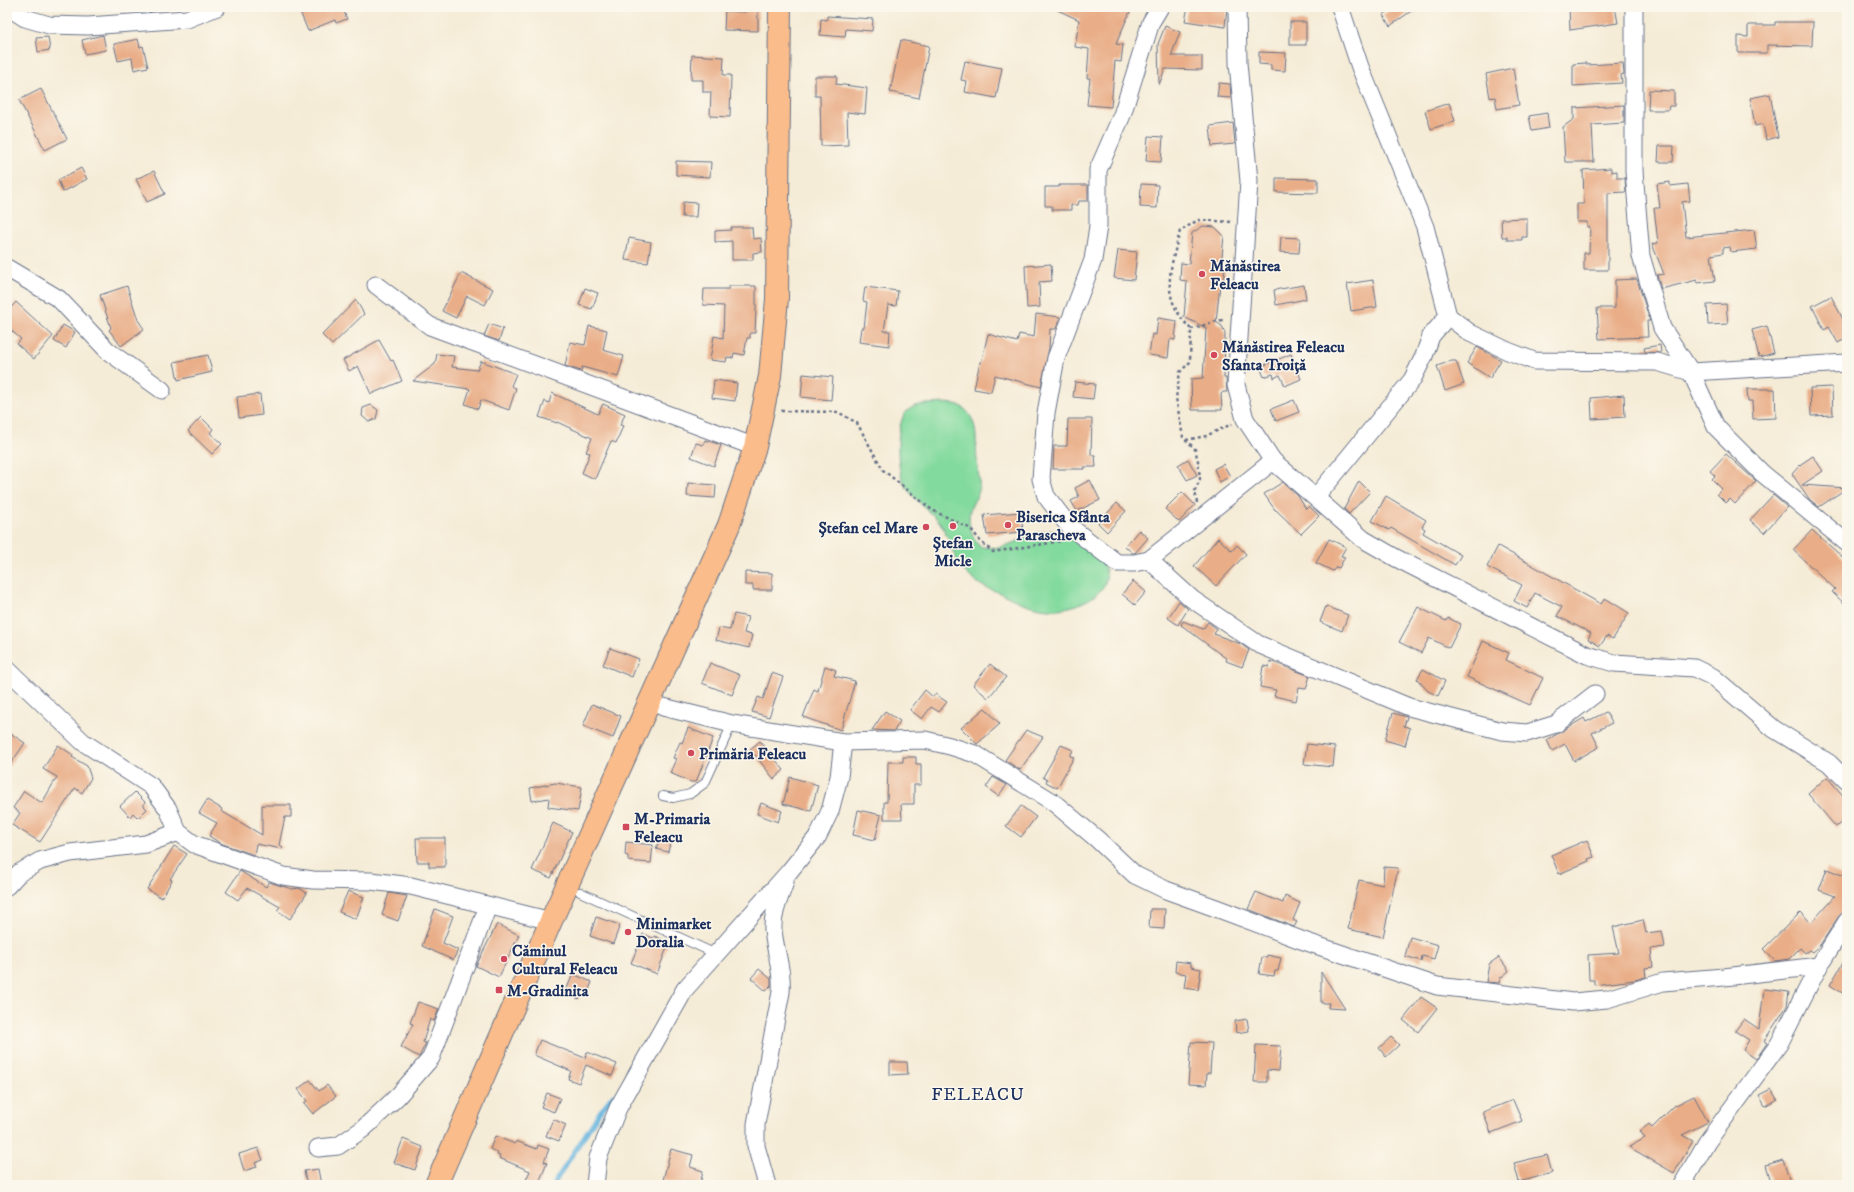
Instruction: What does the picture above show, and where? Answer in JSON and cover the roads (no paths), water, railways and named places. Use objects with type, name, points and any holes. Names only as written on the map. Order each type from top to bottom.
[{"type":"main road","points":[[436,1185],[551,921],[729,525],[755,447],[770,376],[777,299],[780,7]]},
{"type":"main road","points":[[450,1185],[742,530],[768,450],[777,411],[788,338],[790,301],[794,7]]},
{"type":"street","points":[[8,7],[25,18],[49,25],[88,26],[186,19],[217,7]]},
{"type":"street","points":[[1160,7],[1152,22],[1122,115],[1098,170],[1098,226],[1093,260],[1056,358],[1046,413],[1041,479],[1046,496],[1069,526],[1117,563],[1134,563],[1150,560],[1273,461]]},
{"type":"street","points":[[1237,7],[1238,63],[1249,181],[1236,384],[1245,419],[1273,461],[1363,538],[1396,558],[1587,655],[1614,663],[1694,668],[1713,677],[1774,729],[1828,763],[1847,781]]},
{"type":"street","points":[[1340,7],[1360,67],[1426,227],[1448,316],[1470,333],[1508,352],[1534,361],[1657,362],[1691,372],[1847,364]]},
{"type":"street","points":[[1634,7],[1634,171],[1641,256],[1662,328],[1691,372],[1716,427],[1762,473],[1847,543]]},
{"type":"street","points":[[7,268],[59,299],[108,351],[162,390]]},
{"type":"street","points":[[376,285],[430,326],[755,447]]},
{"type":"street","points":[[1316,497],[1412,380],[1424,356],[1431,336],[1448,316]]},
{"type":"street","points":[[1150,560],[1192,599],[1258,644],[1409,707],[1502,731],[1527,733],[1556,724],[1596,694]]},
{"type":"street","points":[[7,669],[83,742],[151,786],[168,809],[178,832],[194,844],[283,876],[313,880],[372,881],[412,886],[551,921]]},
{"type":"street","points":[[663,707],[732,724],[843,742],[925,740],[975,754],[1053,802],[1097,839],[1135,875],[1166,890],[1300,940],[1437,986],[1573,1002],[1607,999],[1663,982],[1724,977],[1819,966]]},
{"type":"street","points":[[595,1185],[598,1158],[618,1108],[685,989],[788,873],[818,836],[830,810],[838,777],[843,742]]},
{"type":"street","points":[[7,886],[18,873],[40,861],[70,852],[146,844],[178,832]]},
{"type":"street","points":[[767,1185],[756,1146],[756,1124],[781,992],[782,978],[773,929],[776,906],[788,873]]},
{"type":"street","points":[[318,1148],[338,1146],[363,1129],[398,1096],[431,1058],[488,906]]},
{"type":"street","points":[[1682,1185],[1707,1142],[1779,1044],[1819,966],[1845,928]]},
{"type":"lane","points":[[663,796],[673,798],[690,794],[705,783],[732,724]]},
{"type":"lane","points":[[580,892],[716,954]]},
{"type":"waterway","points":[[553,1185],[599,1113],[613,1095]]},
{"type":"place","name":"Mănăstirea Feleacu","points":[[1202,274]]},
{"type":"place","name":"Mănăstirea Feleacu Sfanta Troiță","points":[[1214,355]]},
{"type":"place","name":"Biserica Sfânta Parascheva","points":[[1008,525]]},
{"type":"place","name":"Ștefan Micle","points":[[953,526]]},
{"type":"place","name":"Ștefan cel Mare","points":[[926,527]]},
{"type":"place","name":"Primăria Feleacu","points":[[691,753]]},
{"type":"place","name":"M-Primaria Feleacu","points":[[626,827]]},
{"type":"place","name":"Minimarket Doralia","points":[[628,932]]},
{"type":"place","name":"Căminul Cultural Feleacu","points":[[504,959]]},
{"type":"place","name":"M-Gradinita","points":[[499,990]]},
{"type":"district","name":"FELEACU","points":[[978,1094]]}]
